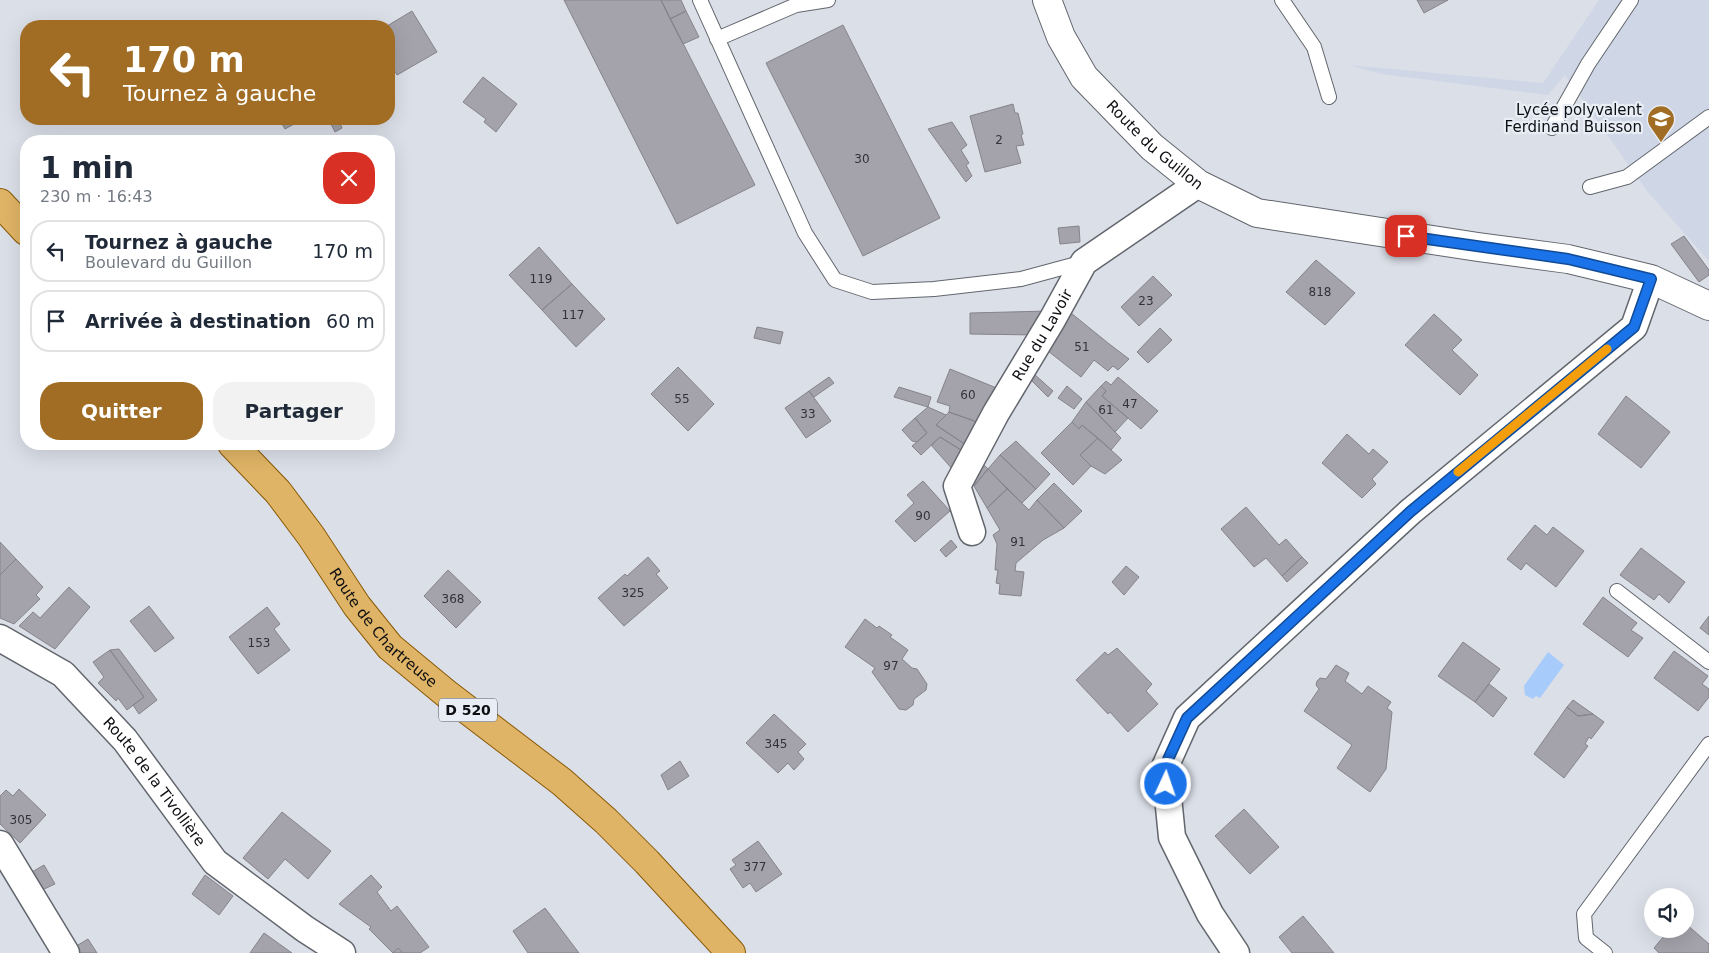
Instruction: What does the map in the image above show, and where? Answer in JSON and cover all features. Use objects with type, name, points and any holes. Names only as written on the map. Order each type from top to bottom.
[{"type":"main road","points":[[0,203],[20,225]]},
{"type":"main road","name":"Route de Chartreuse","points":[[238,450],[278,492],[311,536],[357,606],[390,647],[562,782],[606,821],[647,862],[731,953]]},
{"type":"street","name":"Route du Guillon","points":[[1047,0],[1061,36],[1084,77],[1152,147],[1198,184],[1257,213],[1568,259],[1651,279],[1709,306]]},
{"type":"street","name":"Rue du Lavoir","points":[[972,532],[957,486],[996,413],[1052,320],[1084,262],[1198,184]]},
{"type":"street","points":[[1236,953],[1210,914],[1172,837],[1165,766],[1187,718],[1410,512],[1634,327],[1651,279]]},
{"type":"street","name":"Route de la Tivollière","points":[[0,638],[63,674],[125,740],[215,862],[305,929],[342,953]]},
{"type":"street","points":[[0,844],[66,953]]},
{"type":"lane","points":[[700,0],[805,233],[834,280],[872,292],[934,289],[1021,279],[1084,262]]},
{"type":"lane","points":[[718,39],[796,5],[828,0]]},
{"type":"lane","points":[[1282,0],[1314,47],[1328,97]]},
{"type":"lane","points":[[1552,128],[1588,64],[1631,0]]},
{"type":"lane","points":[[1590,187],[1627,177],[1706,123]]},
{"type":"lane","points":[[1617,590],[1709,662]]},
{"type":"lane","points":[[1605,953],[1586,938],[1584,914],[1709,744]]},
{"type":"shaded area","name":"Lycée polyvalent Ferdinand Buisson","points":[[1599,0],[1709,0],[1709,261],[1647,191],[1565,75],[1548,95],[1382,74],[1348,65],[1543,83]]},
{"type":"water","points":[[1548,652],[1564,665],[1540,698],[1536,696],[1533,699],[1525,695],[1524,686]]},
{"type":"building","points":[[564,0],[661,0],[755,185],[677,224]]},
{"type":"building","points":[[661,0],[681,0],[686,11],[670,19]]},
{"type":"building","points":[[1417,0],[1448,0],[1424,13]]},
{"type":"building","points":[[412,11],[437,52],[397,75],[395,72],[395,21]]},
{"type":"building","points":[[686,11],[699,37],[683,44],[670,19]]},
{"type":"building","points":[[843,25],[940,218],[863,256],[766,63]]},
{"type":"building","points":[[483,77],[517,104],[496,132],[484,122],[486,119],[463,102]]},
{"type":"building","points":[[1013,104],[1015,113],[1018,113],[1023,134],[1021,135],[1024,145],[1016,146],[1021,163],[985,172],[970,116]]},
{"type":"building","points":[[952,122],[967,145],[961,150],[969,163],[966,165],[972,176],[966,182],[928,129]]},
{"type":"building","points":[[283,125],[292,125],[285,129]]},
{"type":"building","points":[[332,125],[341,125],[342,128],[335,132]]},
{"type":"building","points":[[1079,226],[1080,242],[1060,244],[1058,228]]},
{"type":"building","points":[[1684,236],[1709,270],[1709,275],[1699,282],[1671,244]]},
{"type":"building","points":[[539,247],[572,284],[542,310],[509,275]]},
{"type":"building","points":[[1316,260],[1355,293],[1325,325],[1286,292]]},
{"type":"building","points":[[1153,276],[1172,295],[1139,326],[1121,307]]},
{"type":"building","points":[[572,284],[605,319],[576,347],[542,310]]},
{"type":"building","points":[[1049,311],[1036,335],[970,334],[970,313]]},
{"type":"building","points":[[1071,313],[1129,359],[1118,370],[1113,366],[1108,371],[1094,360],[1081,377],[1048,351]]},
{"type":"building","points":[[1434,314],[1462,340],[1452,350],[1478,375],[1460,395],[1405,345]]},
{"type":"building","points":[[757,327],[783,332],[780,344],[754,338]]},
{"type":"building","points":[[1160,328],[1172,340],[1148,363],[1137,352]]},
{"type":"building","points":[[678,367],[714,404],[688,431],[651,394]]},
{"type":"building","points":[[950,369],[999,389],[980,423],[949,412],[950,406],[937,402]]},
{"type":"building","points":[[1034,374],[1053,391],[1048,397],[1031,380]]},
{"type":"building","points":[[829,377],[834,383],[814,397],[809,391]]},
{"type":"building","points":[[1118,377],[1158,411],[1141,429],[1102,396],[1106,391],[1101,386],[1106,381],[1111,385]]},
{"type":"building","points":[[1067,386],[1082,399],[1074,409],[1058,398]]},
{"type":"building","points":[[1101,386],[1106,391],[1102,396],[1128,418],[1115,432],[1086,402]]},
{"type":"building","points":[[899,387],[931,397],[928,407],[894,397]]},
{"type":"building","points":[[809,391],[831,421],[806,438],[785,408]]},
{"type":"building","points":[[1626,396],[1670,432],[1641,468],[1598,434]]},
{"type":"building","points":[[1086,402],[1121,438],[1111,450],[1082,425],[1079,429],[1072,422]]},
{"type":"building","points":[[928,407],[946,415],[936,425],[969,447],[966,453],[940,437],[921,455],[912,446],[927,433],[915,418]]},
{"type":"building","points":[[949,412],[980,423],[969,447],[936,425]]},
{"type":"building","points":[[915,418],[927,433],[917,442],[912,441],[902,430]]},
{"type":"building","points":[[1072,422],[1079,429],[1082,425],[1098,438],[1080,455],[1091,466],[1073,485],[1041,453]]},
{"type":"building","points":[[1347,434],[1369,454],[1373,449],[1388,462],[1372,479],[1376,484],[1362,498],[1322,463]]},
{"type":"building","points":[[940,437],[966,453],[954,471],[931,445]]},
{"type":"building","points":[[1098,438],[1122,460],[1105,474],[1091,466],[1080,455]]},
{"type":"building","points":[[1016,441],[1050,474],[1036,489],[1000,455]]},
{"type":"building","points":[[1000,455],[1036,489],[1022,503],[988,469]]},
{"type":"building","points":[[980,461],[988,469],[974,486],[972,474]]},
{"type":"building","points":[[988,469],[1007,489],[987,508],[974,486]]},
{"type":"building","points":[[923,481],[950,511],[915,542],[895,521],[914,503],[907,495]]},
{"type":"building","points":[[1054,483],[1082,511],[1064,528],[1037,500]]},
{"type":"building","points":[[1007,489],[1029,510],[1037,500],[1064,528],[1043,540],[1016,563],[1015,571],[1024,572],[1021,596],[999,594],[1000,584],[996,583],[998,570],[995,570],[997,544],[993,535],[1000,530],[987,508]]},
{"type":"building","points":[[1246,507],[1279,545],[1286,539],[1302,557],[1282,576],[1266,558],[1254,567],[1221,529]]},
{"type":"building","points":[[1535,525],[1547,535],[1553,527],[1584,551],[1556,587],[1526,563],[1521,570],[1507,559]]},
{"type":"building","points":[[951,540],[957,547],[946,557],[940,550]]},
{"type":"building","points":[[0,542],[16,559],[0,575]]},
{"type":"building","points":[[1641,548],[1685,582],[1669,603],[1659,594],[1654,600],[1620,575]]},
{"type":"building","points":[[648,557],[660,571],[656,574],[668,588],[624,626],[598,598]]},
{"type":"building","points":[[1302,557],[1308,563],[1287,582],[1282,576]]},
{"type":"building","points":[[16,559],[43,587],[36,595],[40,599],[14,624],[0,618],[0,575]]},
{"type":"building","points":[[1126,566],[1139,577],[1124,595],[1112,582]]},
{"type":"building","points":[[448,570],[481,602],[456,628],[424,596]]},
{"type":"building","points":[[69,587],[90,607],[55,649],[19,626],[33,612],[40,618]]},
{"type":"building","points":[[1603,597],[1637,623],[1631,630],[1643,638],[1628,657],[1583,624]]},
{"type":"building","points":[[149,606],[174,638],[155,652],[130,621]]},
{"type":"building","points":[[267,607],[280,624],[274,629],[290,650],[258,674],[229,637]]},
{"type":"building","points":[[1709,616],[1709,635],[1700,628]]},
{"type":"building","points":[[865,619],[877,628],[879,626],[892,635],[890,637],[908,650],[902,659],[912,668],[917,669],[927,684],[926,690],[914,699],[913,705],[906,710],[899,709],[872,672],[875,668],[845,647]]},
{"type":"building","points":[[1463,642],[1500,669],[1475,702],[1438,676]]},
{"type":"building","points":[[1117,648],[1152,684],[1146,691],[1158,704],[1128,732],[1076,680],[1105,652],[1108,655]]},
{"type":"building","points":[[119,649],[157,700],[139,714],[133,705],[144,697],[110,650]]},
{"type":"building","points":[[110,650],[144,697],[127,710],[118,698],[116,701],[98,683],[104,677],[93,662]]},
{"type":"building","points":[[1674,651],[1708,676],[1702,684],[1709,689],[1709,697],[1698,711],[1654,678]]},
{"type":"building","points":[[1336,665],[1349,673],[1345,681],[1362,694],[1368,686],[1391,702],[1387,708],[1392,712],[1386,769],[1370,792],[1337,768],[1352,745],[1304,711],[1319,689],[1316,685],[1317,681],[1320,678],[1326,679]]},
{"type":"building","points":[[1489,684],[1507,698],[1493,717],[1475,702]]},
{"type":"building","points":[[1573,700],[1593,714],[1578,716],[1567,707]]},
{"type":"building","points":[[1567,707],[1578,716],[1593,714],[1604,722],[1591,739],[1589,737],[1585,744],[1588,746],[1564,778],[1534,754]]},
{"type":"building","points":[[774,714],[806,744],[798,752],[804,759],[794,770],[788,763],[778,773],[746,743]]},
{"type":"building","points":[[680,761],[689,776],[668,790],[661,775]]},
{"type":"building","points":[[19,789],[46,815],[20,843],[0,824],[0,796],[6,790],[13,796]]},
{"type":"building","points":[[1244,809],[1279,847],[1250,874],[1215,836]]},
{"type":"building","points":[[282,812],[331,851],[308,879],[285,859],[268,879],[243,858]]},
{"type":"building","points":[[758,841],[782,874],[756,892],[750,883],[743,888],[730,869],[736,865],[732,860]]},
{"type":"building","points":[[44,865],[55,884],[42,890],[32,872]]},
{"type":"building","points":[[205,875],[233,896],[219,915],[192,894]]},
{"type":"building","points":[[371,875],[382,887],[377,892],[391,911],[397,906],[429,947],[420,953],[403,953],[398,948],[393,953],[369,929],[371,927],[339,904]]},
{"type":"building","points":[[545,908],[579,953],[528,953],[513,931]]},
{"type":"building","points":[[1303,916],[1334,953],[1292,953],[1279,937]]},
{"type":"building","points":[[1694,931],[1709,944],[1709,953],[1659,953],[1654,948],[1662,938],[1694,938]]},
{"type":"building","points":[[264,933],[292,953],[250,953]]},
{"type":"building","points":[[88,939],[97,953],[76,953],[73,948]]},
{"type":"building","points":[[398,948],[403,953],[393,953]]},
{"type":"slow traffic","points":[[1458,472],[1607,349]]},
{"type":"place","name":"Lycée polyvalent Ferdinand Buisson","points":[[1661,143]]},
{"type":"route","points":[[1166,784],[1165,766],[1187,718],[1410,512],[1634,327],[1651,279],[1568,259],[1406,236]]}]
